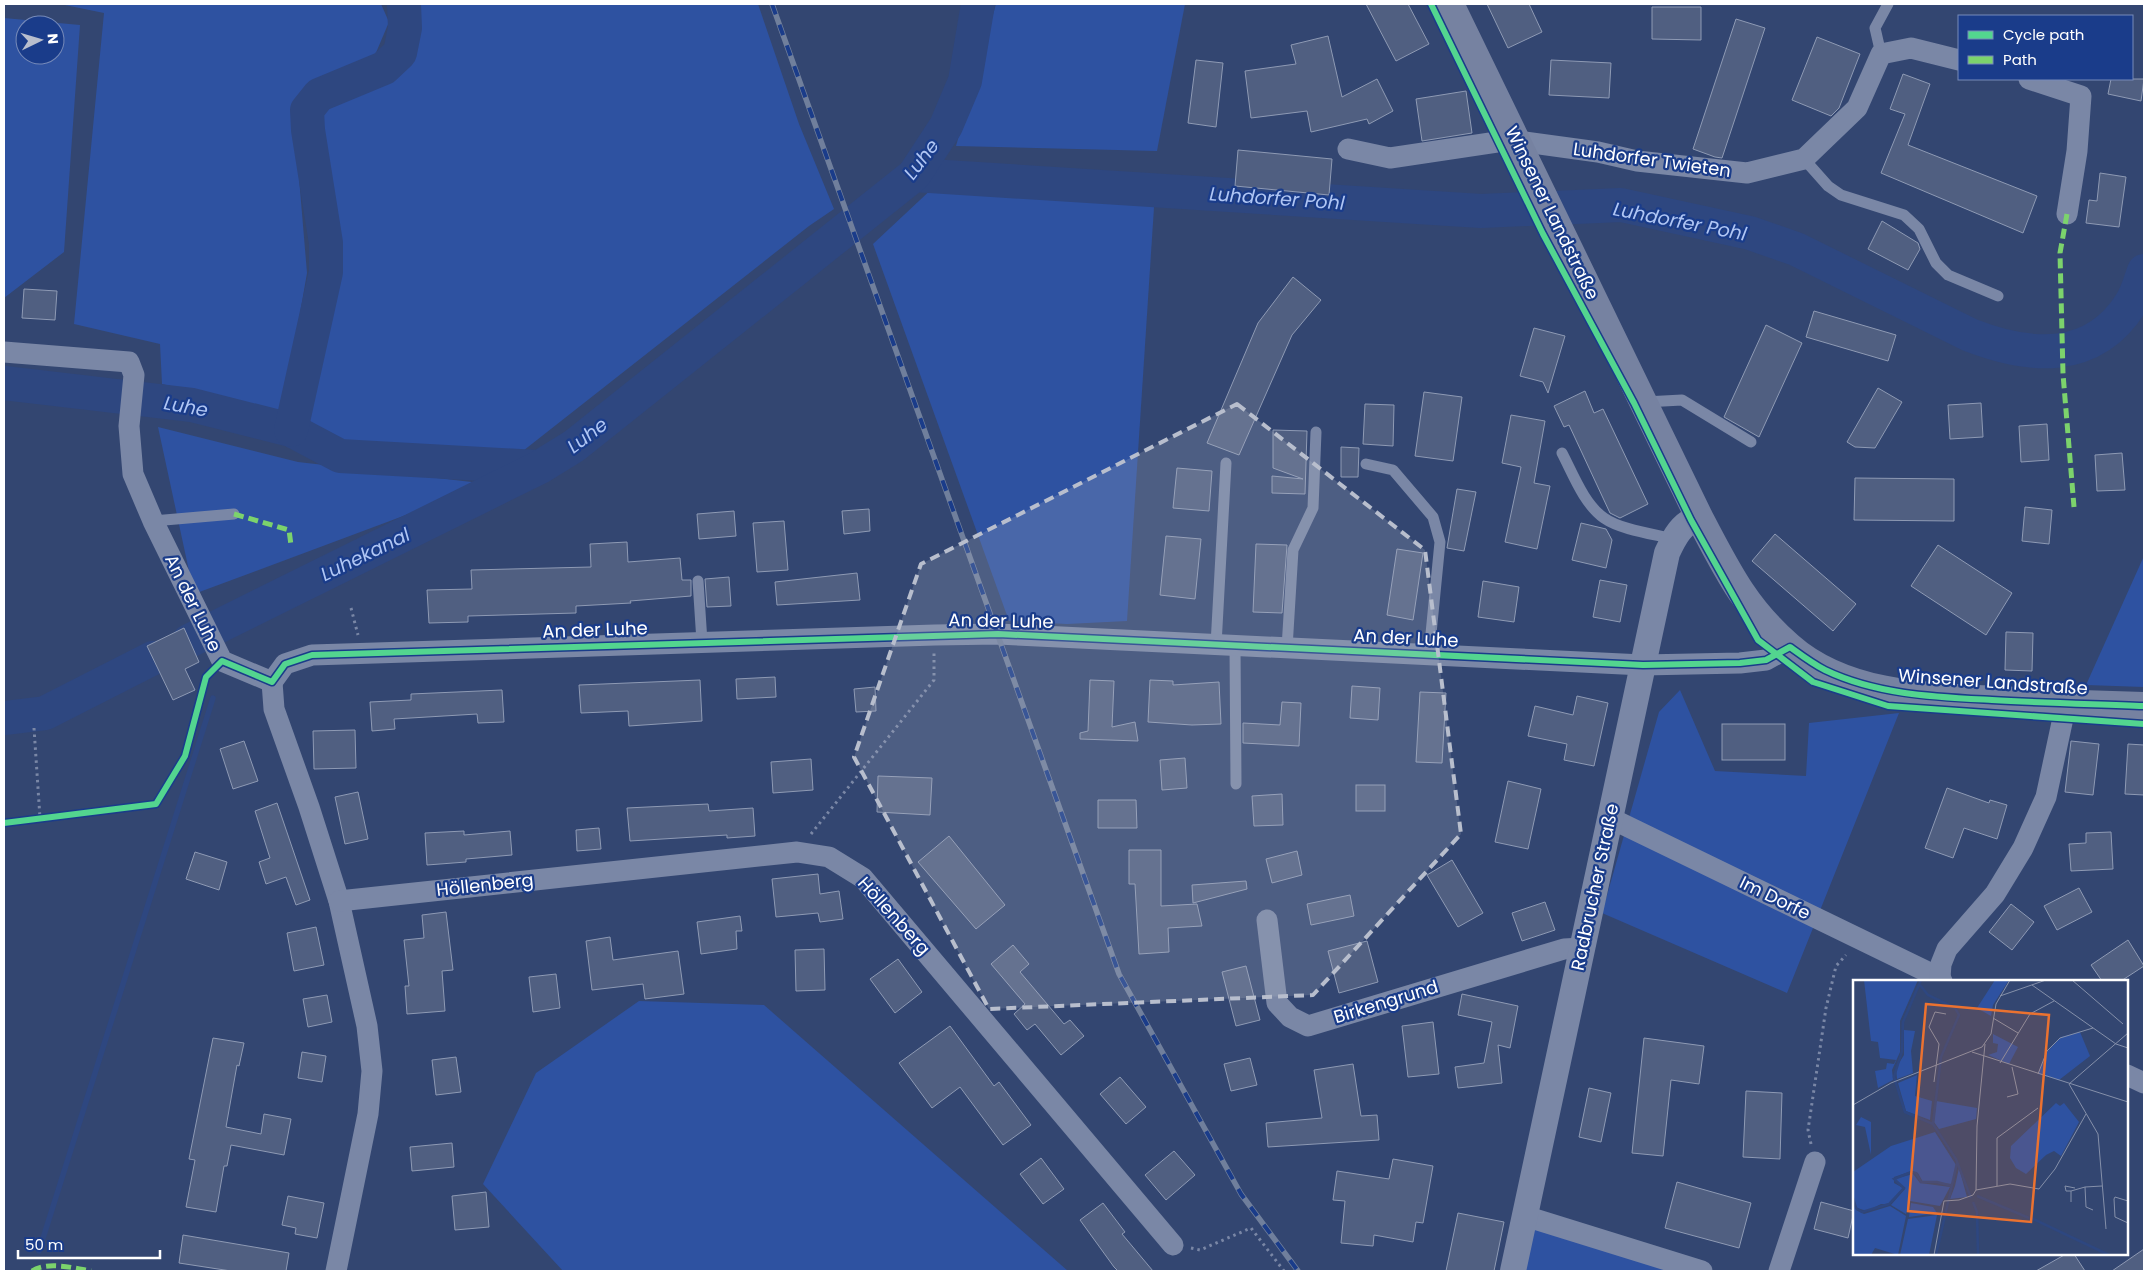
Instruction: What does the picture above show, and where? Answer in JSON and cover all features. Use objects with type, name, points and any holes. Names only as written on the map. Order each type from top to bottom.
[{"type":"main road","name":"Winsener Landstraße","points":[[1450,4],[1699,517],[1735,585],[1758,616],[1790,648],[1825,670],[1859,683],[1901,693],[1936,697],[2066,704],[2144,706]]},
{"type":"street","points":[[1804,159],[1857,108],[1881,54],[1911,48],[1958,60]]},
{"type":"street","points":[[2032,80],[2081,96],[2076,151],[2067,214]]},
{"type":"street","name":"Luhdorfer Twieten","points":[[1348,149],[1390,158],[1497,142],[1517,141],[1598,152],[1637,161],[1747,173],[1804,159]]},
{"type":"street","name":"An der Luhe","points":[[4,352],[129,362],[134,375],[129,426],[133,474],[153,521],[222,661],[272,682],[285,664],[312,655],[935,635],[998,634],[1643,665],[1740,663],[1766,660],[1790,648]]},
{"type":"street","name":"Radbrucher Straße","points":[[1513,1271],[1667,553],[1678,530],[1691,520],[1699,517]]},
{"type":"street","points":[[272,682],[274,709],[309,807],[339,901],[367,1026],[372,1072],[368,1114],[336,1271]]},
{"type":"street","name":"Im Dorfe","points":[[1610,818],[1941,980],[1941,964],[1947,948],[1995,894],[2023,848],[2046,797],[2066,704]]},
{"type":"street","name":"Höllenberg","points":[[339,901],[798,852],[829,857],[863,878],[1173,1245]]},
{"type":"street","name":"Birkengrund","points":[[1267,920],[1277,1003],[1290,1018],[1308,1026],[1564,949],[1582,948]]},
{"type":"street","points":[[2128,1076],[2144,1084]]},
{"type":"street","points":[[1779,1271],[1815,1162]]},
{"type":"street","points":[[1525,1216],[1702,1271]]},
{"type":"lane","points":[[1881,54],[1875,28],[1888,4]]},
{"type":"lane","points":[[1804,159],[1828,186],[1841,195],[1904,215],[1918,229],[1936,263],[1948,275],[1998,296]]},
{"type":"lane","points":[[1643,402],[1682,400],[1751,442]]},
{"type":"lane","points":[[1287,648],[1293,550],[1313,508],[1316,432]]},
{"type":"lane","points":[[1562,453],[1581,489],[1594,509],[1603,518],[1620,525],[1674,538]]},
{"type":"lane","points":[[1226,463],[1226,645],[1236,784]]},
{"type":"lane","points":[[1366,464],[1393,470],[1432,517],[1440,542],[1429,654]]},
{"type":"lane","points":[[153,521],[234,514]]},
{"type":"lane","points":[[698,581],[702,642]]},
{"type":"path","points":[[352,608],[357,627],[359,653]]},
{"type":"path","points":[[798,852],[934,680],[935,635]]},
{"type":"path","points":[[34,728],[40,818]]},
{"type":"path","points":[[1815,1162],[1808,1130],[1826,1008],[1836,966],[1860,940]]},
{"type":"path","points":[[1173,1245],[1200,1250],[1251,1228],[1284,1271]]},
{"type":"highlighted area","points":[[1237,404],[1425,550],[1461,834],[1313,995],[989,1009],[854,757],[921,564]]},
{"type":"shaded area","points":[[60,4],[381,4],[389,22],[375,55],[314,83],[299,100],[295,130],[307,273],[283,411],[162,384],[160,344],[74,324],[104,13]]},
{"type":"shaded area","points":[[412,4],[758,4],[799,124],[834,209],[809,226],[514,458],[420,445],[354,447],[321,439],[302,419],[340,250],[313,125],[324,102],[395,69],[413,43]]},
{"type":"shaded area","points":[[996,4],[1185,4],[1157,151],[956,146]]},
{"type":"shaded area","points":[[4,18],[15,19],[15,65],[65,65],[65,24],[80,25],[64,252],[4,298]]},
{"type":"shaded area","points":[[936,185],[1155,192],[1127,621],[1067,624],[1009,621],[873,244]]},
{"type":"shaded area","points":[[158,427],[298,462],[489,484],[194,594]]},
{"type":"shaded area","points":[[2144,556],[2144,687],[2086,685]]},
{"type":"shaded area","points":[[1680,690],[1715,771],[1806,776],[1809,723],[1899,713],[1787,993],[1602,913],[1659,712]]},
{"type":"shaded area","points":[[639,1001],[764,1005],[1068,1271],[563,1271],[483,1184],[536,1073]]},
{"type":"shaded area","points":[[1531,1223],[1685,1271],[1521,1271]]},
{"type":"building","points":[[1366,4],[1408,4],[1429,44],[1396,61]]},
{"type":"building","points":[[1487,4],[1529,4],[1542,32],[1508,48]]},
{"type":"building","points":[[1652,7],[1701,7],[1701,40],[1652,39]]},
{"type":"building","points":[[1736,19],[1765,28],[1722,158],[1693,149]]},
{"type":"building","points":[[1328,36],[1342,97],[1377,79],[1393,111],[1369,124],[1367,119],[1311,132],[1307,111],[1251,118],[1245,71],[1296,64],[1291,45]]},
{"type":"building","points":[[1817,37],[1860,54],[1839,108],[1831,116],[1792,100]]},
{"type":"building","points":[[1196,60],[1223,63],[1216,127],[1188,123]]},
{"type":"building","points":[[1551,60],[1611,63],[1609,98],[1549,95]]},
{"type":"building","points":[[1903,74],[1930,84],[1908,145],[2037,196],[2023,233],[1881,173],[1905,114],[1890,109]]},
{"type":"building","points":[[2144,79],[2141,101],[2108,94],[2111,80]]},
{"type":"building","points":[[1466,91],[1472,133],[1422,141],[1416,99]]},
{"type":"building","points":[[1238,150],[1332,159],[1329,195],[1235,186]]},
{"type":"building","points":[[2100,173],[2126,177],[2119,227],[2086,223],[2089,200],[2097,201]]},
{"type":"building","points":[[1882,221],[1918,243],[1920,249],[1908,270],[1868,249]]},
{"type":"building","points":[[1293,277],[1321,300],[1292,335],[1239,455],[1207,443],[1258,323]]},
{"type":"building","points":[[24,289],[57,291],[55,320],[22,318]]},
{"type":"building","points":[[1814,311],[1896,335],[1888,361],[1806,337]]},
{"type":"building","points":[[1766,325],[1802,343],[1759,437],[1724,417]]},
{"type":"building","points":[[1534,328],[1565,336],[1548,393],[1543,382],[1520,376]]},
{"type":"building","points":[[1878,388],[1902,402],[1875,448],[1855,447],[1847,442]]},
{"type":"building","points":[[1585,391],[1594,413],[1603,409],[1648,504],[1620,518],[1610,513],[1569,425],[1564,427],[1554,406]]},
{"type":"building","points":[[1424,392],[1462,397],[1453,461],[1415,456]]},
{"type":"building","points":[[1981,403],[1983,437],[1950,439],[1948,405]]},
{"type":"building","points":[[1365,404],[1394,405],[1393,446],[1363,444]]},
{"type":"building","points":[[1511,415],[1545,421],[1534,483],[1550,486],[1537,549],[1505,542],[1521,467],[1502,463]]},
{"type":"building","points":[[2047,424],[2049,460],[2021,462],[2019,426]]},
{"type":"building","points":[[1273,430],[1307,431],[1305,494],[1272,493],[1272,476],[1303,479],[1273,468]]},
{"type":"building","points":[[1341,447],[1359,448],[1358,477],[1341,477]]},
{"type":"building","points":[[2122,453],[2125,490],[2097,491],[2095,455]]},
{"type":"building","points":[[1177,468],[1212,471],[1209,511],[1173,508]]},
{"type":"building","points":[[1855,478],[1954,479],[1954,521],[1854,520]]},
{"type":"building","points":[[1457,489],[1476,492],[1464,551],[1447,548]]},
{"type":"building","points":[[2025,507],[2052,510],[2049,544],[2022,541]]},
{"type":"building","points":[[869,509],[870,531],[844,534],[842,511]]},
{"type":"building","points":[[734,511],[736,536],[699,539],[697,514]]},
{"type":"building","points":[[784,521],[788,570],[757,572],[753,523]]},
{"type":"building","points":[[1581,523],[1606,529],[1612,540],[1606,568],[1572,560]]},
{"type":"building","points":[[1775,534],[1856,604],[1833,631],[1752,561]]},
{"type":"building","points":[[1166,536],[1201,539],[1195,599],[1160,595]]},
{"type":"building","points":[[627,542],[628,562],[680,558],[682,580],[691,580],[691,596],[630,601],[631,603],[576,606],[576,613],[468,616],[468,622],[429,623],[427,590],[472,589],[471,570],[591,567],[590,544]]},
{"type":"building","points":[[1256,544],[1287,545],[1282,613],[1253,612]]},
{"type":"building","points":[[1938,545],[2012,593],[1986,635],[1911,586]]},
{"type":"building","points":[[1397,549],[1423,553],[1413,620],[1387,615]]},
{"type":"building","points":[[857,573],[860,600],[777,605],[775,582]]},
{"type":"building","points":[[729,577],[731,606],[707,607],[705,579]]},
{"type":"building","points":[[1600,580],[1627,585],[1620,622],[1593,617]]},
{"type":"building","points":[[1483,581],[1519,587],[1514,622],[1478,617]]},
{"type":"building","points":[[184,628],[199,662],[185,669],[195,690],[173,700],[147,646]]},
{"type":"building","points":[[2006,632],[2033,633],[2032,671],[2005,670]]},
{"type":"building","points":[[775,677],[776,697],[737,699],[736,679]]},
{"type":"building","points":[[700,680],[702,721],[629,726],[628,711],[581,713],[579,685]]},
{"type":"building","points":[[1090,680],[1114,681],[1112,727],[1135,722],[1138,741],[1080,739],[1080,733],[1088,731]]},
{"type":"building","points":[[1150,680],[1173,681],[1173,685],[1219,682],[1221,724],[1192,725],[1148,722]]},
{"type":"building","points":[[1352,686],[1380,688],[1378,720],[1350,718]]},
{"type":"building","points":[[875,687],[876,711],[856,712],[854,689]]},
{"type":"building","points":[[502,690],[504,722],[478,723],[477,714],[394,719],[395,729],[372,731],[370,702],[411,700],[411,694]]},
{"type":"building","points":[[1420,692],[1446,693],[1442,763],[1416,762]]},
{"type":"building","points":[[1577,696],[1608,703],[1594,766],[1564,760],[1567,744],[1528,736],[1535,706],[1573,715]]},
{"type":"building","points":[[1282,702],[1301,703],[1299,746],[1243,743],[1243,723],[1280,725]]},
{"type":"building","points":[[1722,724],[1785,724],[1785,760],[1722,760]]},
{"type":"building","points":[[355,730],[356,768],[314,769],[313,731]]},
{"type":"building","points":[[244,741],[258,781],[233,789],[220,749]]},
{"type":"building","points":[[2071,741],[2099,744],[2093,795],[2065,792]]},
{"type":"building","points":[[2128,744],[2144,745],[2144,795],[2125,794]]},
{"type":"building","points":[[1185,758],[1187,788],[1162,790],[1160,760]]},
{"type":"building","points":[[811,759],[813,790],[773,793],[771,762]]},
{"type":"building","points":[[878,776],[932,778],[930,815],[877,812]]},
{"type":"building","points":[[1508,781],[1541,789],[1528,849],[1495,842]]},
{"type":"building","points":[[1356,785],[1385,785],[1385,811],[1356,811]]},
{"type":"building","points":[[1947,788],[1989,803],[1990,800],[2007,805],[1997,839],[1964,828],[1953,858],[1925,848]]},
{"type":"building","points":[[358,792],[368,839],[345,844],[335,797]]},
{"type":"building","points":[[1282,794],[1283,825],[1254,826],[1252,796]]},
{"type":"building","points":[[1098,800],[1136,800],[1137,828],[1098,828]]},
{"type":"building","points":[[277,803],[310,900],[296,905],[286,877],[266,884],[259,862],[270,858],[255,811]]},
{"type":"building","points":[[708,804],[709,811],[753,808],[755,836],[727,838],[727,835],[630,841],[627,808]]},
{"type":"building","points":[[599,828],[601,849],[577,851],[576,830]]},
{"type":"building","points":[[464,831],[464,835],[510,831],[512,855],[466,859],[466,862],[427,865],[425,833]]},
{"type":"building","points":[[2111,832],[2113,869],[2071,871],[2069,844],[2086,843],[2086,833]]},
{"type":"building","points":[[949,836],[1005,905],[976,929],[918,862]]},
{"type":"building","points":[[1129,850],[1161,850],[1161,906],[1197,904],[1202,926],[1168,928],[1169,952],[1139,954],[1135,884],[1129,884]]},
{"type":"building","points":[[1297,851],[1302,875],[1272,883],[1266,859]]},
{"type":"building","points":[[195,852],[227,862],[219,890],[186,879]]},
{"type":"building","points":[[1452,860],[1483,913],[1458,927],[1427,875]]},
{"type":"building","points":[[818,874],[820,894],[839,891],[843,919],[820,922],[818,913],[776,917],[772,879]]},
{"type":"building","points":[[1246,881],[1247,889],[1193,903],[1192,885]]},
{"type":"building","points":[[2079,888],[2092,912],[2057,930],[2044,906]]},
{"type":"building","points":[[1350,895],[1354,916],[1311,925],[1307,904]]},
{"type":"building","points":[[1545,902],[1555,930],[1522,941],[1512,913]]},
{"type":"building","points":[[2011,904],[2034,922],[2012,950],[1989,932]]},
{"type":"building","points":[[446,912],[453,970],[442,971],[445,1011],[407,1014],[405,986],[409,986],[404,940],[424,938],[422,915]]},
{"type":"building","points":[[740,916],[742,931],[736,931],[737,949],[701,954],[697,922]]},
{"type":"building","points":[[316,927],[324,965],[294,971],[287,933]]},
{"type":"building","points":[[610,937],[613,960],[678,951],[684,994],[645,999],[643,984],[592,990],[586,941]]},
{"type":"building","points":[[2128,940],[2144,966],[2123,980],[2101,980],[2091,965]]},
{"type":"building","points":[[1367,941],[1378,982],[1339,993],[1328,951]]},
{"type":"building","points":[[1013,945],[1029,964],[1020,972],[1064,1024],[1070,1020],[1084,1036],[1061,1055],[1035,1024],[1027,1030],[1014,1014],[1025,1004],[991,964]]},
{"type":"building","points":[[824,949],[825,990],[796,991],[795,950]]},
{"type":"building","points":[[898,959],[922,992],[895,1013],[870,979]]},
{"type":"building","points":[[1246,966],[1260,1020],[1236,1026],[1222,972]]},
{"type":"building","points":[[556,974],[560,1008],[533,1012],[529,977]]},
{"type":"building","points":[[1462,994],[1518,1006],[1510,1048],[1498,1045],[1502,1083],[1458,1088],[1455,1067],[1484,1063],[1492,1022],[1458,1015]]},
{"type":"building","points":[[327,995],[332,1022],[308,1027],[303,999]]},
{"type":"building","points":[[1433,1022],[1439,1074],[1408,1077],[1402,1026]]},
{"type":"building","points":[[950,1026],[994,1086],[999,1082],[1031,1125],[1003,1145],[960,1087],[932,1108],[899,1063]]},
{"type":"building","points":[[213,1038],[244,1043],[239,1066],[237,1065],[226,1127],[261,1134],[264,1114],[291,1119],[284,1155],[231,1145],[227,1166],[224,1166],[216,1212],[186,1207],[195,1160],[189,1159]]},
{"type":"building","points":[[1644,1038],[1704,1046],[1699,1084],[1671,1080],[1663,1156],[1632,1153]]},
{"type":"building","points":[[302,1052],[326,1056],[322,1082],[298,1078]]},
{"type":"building","points":[[456,1057],[461,1092],[436,1095],[432,1060]]},
{"type":"building","points":[[1250,1058],[1257,1085],[1231,1091],[1224,1064]]},
{"type":"building","points":[[1353,1064],[1361,1116],[1377,1115],[1379,1140],[1268,1147],[1266,1123],[1322,1118],[1314,1070]]},
{"type":"building","points":[[1120,1077],[1146,1107],[1126,1124],[1100,1094]]},
{"type":"building","points":[[1589,1088],[1611,1093],[1601,1142],[1579,1137]]},
{"type":"building","points":[[1746,1091],[1782,1093],[1780,1159],[1743,1157]]},
{"type":"building","points":[[452,1143],[454,1167],[412,1171],[410,1147]]},
{"type":"building","points":[[1174,1151],[1195,1175],[1166,1200],[1145,1175]]},
{"type":"building","points":[[1041,1158],[1064,1189],[1043,1204],[1020,1174]]},
{"type":"building","points":[[1393,1159],[1433,1166],[1423,1223],[1416,1222],[1413,1242],[1374,1235],[1373,1246],[1341,1243],[1345,1201],[1333,1200],[1337,1171],[1389,1179]]},
{"type":"building","points":[[1677,1182],[1751,1203],[1739,1248],[1665,1228]]},
{"type":"building","points":[[486,1192],[489,1227],[455,1230],[452,1196]]},
{"type":"building","points":[[288,1196],[324,1203],[317,1238],[295,1234],[296,1228],[282,1225]]},
{"type":"building","points":[[1821,1202],[1853,1211],[1848,1238],[1814,1229]]},
{"type":"building","points":[[1103,1203],[1125,1232],[1122,1234],[1153,1271],[1118,1271],[1114,1267],[1080,1220]]},
{"type":"building","points":[[1458,1213],[1504,1222],[1494,1271],[1446,1271]]},
{"type":"building","points":[[183,1235],[289,1253],[286,1271],[231,1271],[179,1263]]},
{"type":"building","points":[[2144,1249],[2144,1271],[2112,1271]]},
{"type":"building","points":[[2064,1255],[2075,1255],[2085,1271],[2036,1271]]},
{"type":"waterway","points":[[291,430],[326,272],[326,243],[308,130],[307,110],[319,95],[384,68],[400,53],[405,28],[404,4]]},
{"type":"waterway","name":"Luhe","points":[[189,641],[540,467],[574,446],[914,175],[946,126],[965,81],[978,4]]},
{"type":"waterway","name":"Luhdorfer Pohl","points":[[914,175],[1481,211],[1621,205],[1750,233],[1796,249],[1970,335],[1992,343],[2037,351],[2079,346],[2098,337],[2116,323],[2131,303],[2144,271]]},
{"type":"waterway","name":"Luhe","points":[[4,383],[192,405],[291,430],[340,456],[537,467]]},
{"type":"waterway","name":"Luhekanal","points":[[4,718],[45,713],[153,658]]},
{"type":"waterway","points":[[39,1251],[213,698]]},
{"type":"railway","points":[[772,4],[1119,974],[1241,1194],[1298,1271]]},
{"type":"marked path","points":[[2067,214],[2060,253],[2063,374],[2074,507]]},
{"type":"marked path","points":[[234,514],[289,530],[291,545]]},
{"type":"marked path","points":[[32,1271],[45,1266],[69,1267],[91,1271]]},
{"type":"cycle path","points":[[1431,4],[1543,234],[1634,403],[1691,520],[1758,640],[1813,682],[1888,706],[2144,724]]},
{"type":"cycle path","points":[[4,823],[156,804],[185,756],[206,677],[222,661],[272,682],[285,664],[312,655],[998,634],[1643,665],[1740,663],[1766,660],[1790,647],[1821,668],[1865,685],[1886,690],[1928,696],[1971,699],[2144,706]]}]
